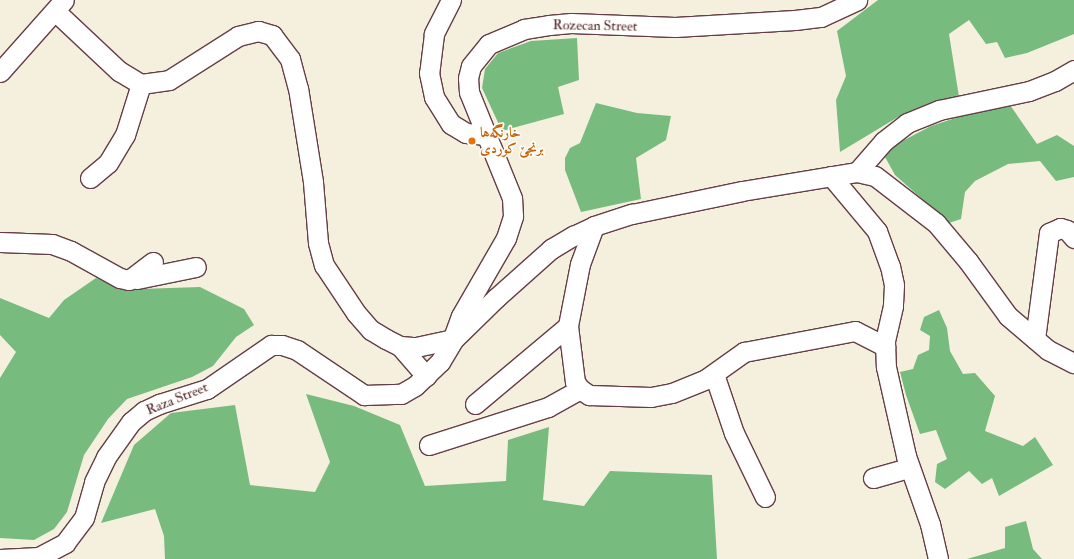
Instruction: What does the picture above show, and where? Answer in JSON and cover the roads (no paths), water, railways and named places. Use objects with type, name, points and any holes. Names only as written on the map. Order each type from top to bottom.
[{"type":"street","points":[[451,0],[434,34],[429,73],[434,97],[451,124],[466,133],[486,135]]},
{"type":"street","name":"Rozecan Street","points":[[454,339],[460,316],[504,243],[513,216],[512,198],[469,92],[468,78],[470,66],[489,44],[524,29],[571,23],[674,27],[771,22],[821,16],[857,0]]},
{"type":"street","points":[[0,72],[60,5],[119,71],[141,84],[169,80],[238,36],[258,31],[272,35],[290,59],[298,88],[313,182],[318,243],[324,265],[339,289],[371,330],[400,346],[426,376]]},
{"type":"street","points":[[856,172],[884,140],[906,123],[939,110],[1029,91],[1055,81],[1074,70]]},
{"type":"street","points":[[90,178],[108,163],[125,135],[141,84]]},
{"type":"street","points":[[400,346],[432,346],[454,339],[551,249],[594,226],[680,204],[856,172],[875,176],[936,223],[968,261],[1008,316],[1048,350],[1074,363]]},
{"type":"street","points":[[832,176],[877,231],[885,250],[894,285],[893,306],[885,346],[886,367],[909,468],[930,524],[938,559]]},
{"type":"street","points":[[594,226],[580,264],[568,326],[572,364],[576,382],[580,389],[589,395],[606,397],[651,397],[689,388],[714,374],[744,352],[855,331],[885,346]]},
{"type":"street","points":[[1035,339],[1049,233],[1060,228],[1067,230],[1074,238]]},
{"type":"street","points":[[0,242],[52,244],[71,251],[120,278],[129,280],[196,267]]},
{"type":"street","points":[[129,280],[153,262]]},
{"type":"street","points":[[475,404],[568,326]]},
{"type":"street","name":"Raza Street","points":[[0,559],[39,557],[65,543],[84,518],[94,482],[106,456],[131,422],[144,411],[159,404],[207,389],[270,346],[282,345],[297,350],[364,395],[401,394],[426,376],[449,351],[454,339]]},
{"type":"street","points":[[714,374],[734,433],[765,497]]},
{"type":"street","points":[[429,444],[548,407],[580,389]]},
{"type":"street","points":[[873,478],[909,468]]},
{"type":"place","name":"خارنگەها برنجێ کوردی","points":[[472,141]]}]
